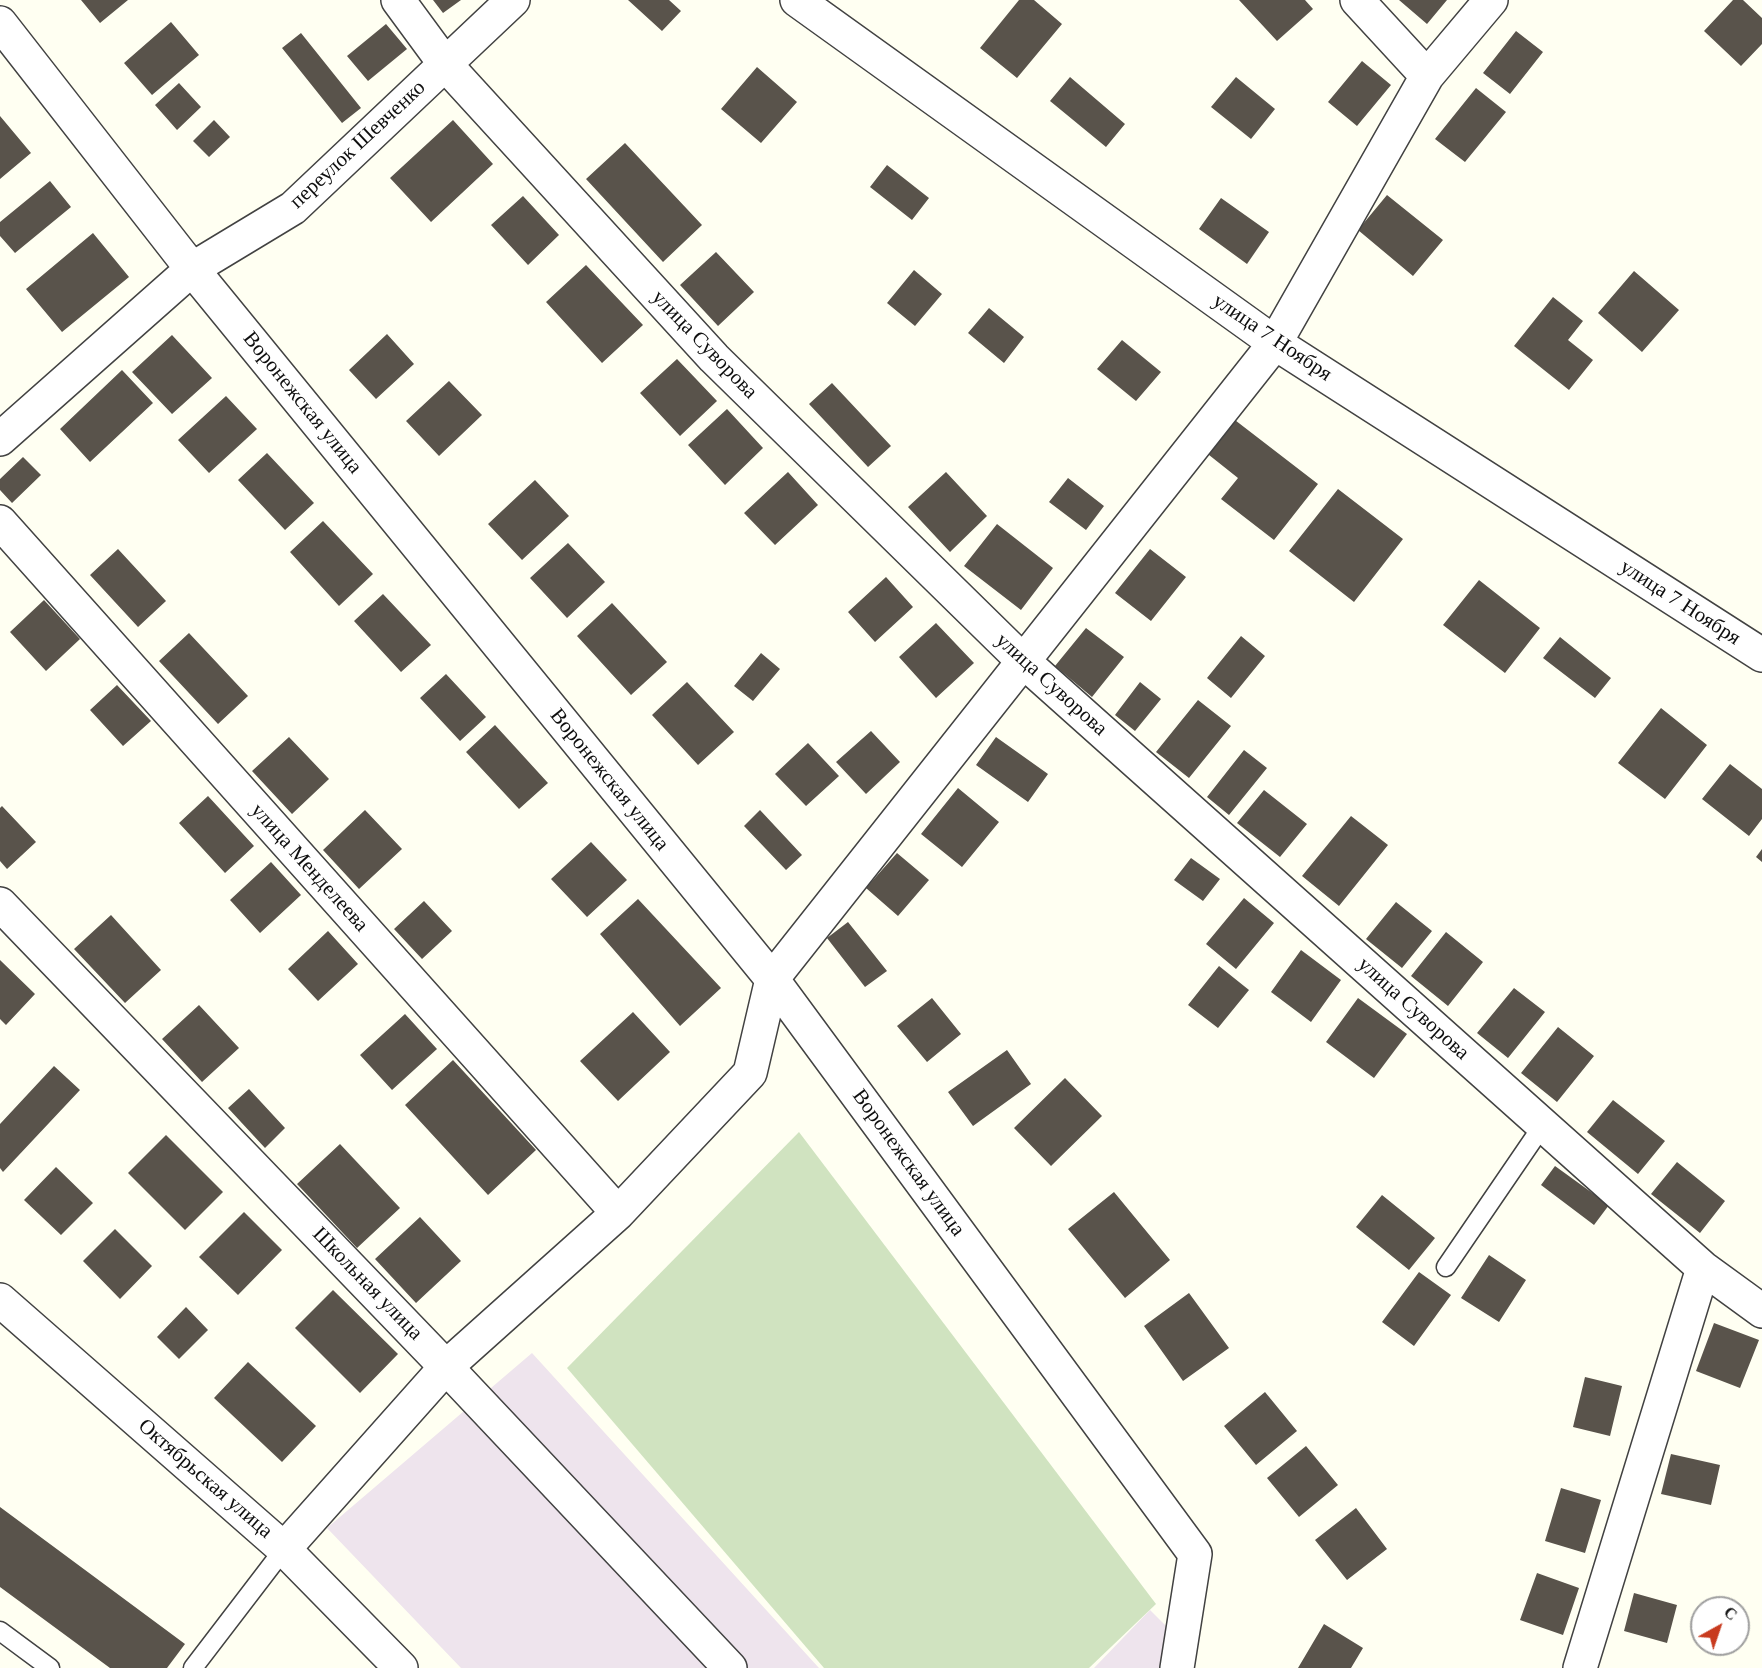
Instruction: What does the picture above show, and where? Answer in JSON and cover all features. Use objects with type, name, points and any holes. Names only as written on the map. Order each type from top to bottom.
[{"type":"street","name":"улица Суворова","points":[[398,0],[445,64],[714,358],[1022,660],[1703,1268],[1762,1311]]},
{"type":"street","name":"переулок Шевченко","points":[[0,439],[192,269],[293,208],[513,0]]},
{"type":"street","name":"улица 7 Ноября","points":[[797,0],[1275,343],[1762,655]]},
{"type":"street","points":[[1357,0],[1427,76]]},
{"type":"street","points":[[284,1549],[446,1367],[618,1213],[750,1073],[772,979],[1275,343],[1427,76],[1491,0]]},
{"type":"street","name":"Воронежская улица","points":[[0,23],[192,269],[772,979],[1195,1554],[1177,1668]]},
{"type":"street","name":"улица Менделеева","points":[[0,522],[618,1213]]},
{"type":"street","name":"Школьная улица","points":[[0,904],[446,1367],[730,1668]]},
{"type":"street","points":[[1580,1668],[1703,1268]]},
{"type":"street","name":"Октябрьская улица","points":[[0,1300],[284,1549],[401,1668]]},
{"type":"lane","points":[[1446,1267],[1543,1125]]},
{"type":"lane","points":[[193,1668],[284,1549]]},
{"type":"lane","points":[[0,1631],[50,1668]]},
{"type":"shaded area","points":[[532,1353],[819,1668],[461,1668],[327,1528]]},
{"type":"shaded area","points":[[1150,1610],[1171,1631],[1165,1668],[1094,1668]]},
{"type":"green space","points":[[799,1132],[1156,1604],[1089,1668],[824,1668],[567,1368]]},
{"type":"building","points":[[81,0],[128,0],[100,23]]},
{"type":"building","points":[[433,0],[461,0],[443,13]]},
{"type":"building","points":[[628,0],[669,0],[681,11],[662,31]]},
{"type":"building","points":[[1019,0],[1034,0],[1062,24],[1017,78],[980,48]]},
{"type":"building","points":[[1239,0],[1305,0],[1313,9],[1277,41]]},
{"type":"building","points":[[1399,0],[1447,0],[1427,24]]},
{"type":"building","points":[[1733,0],[1743,0],[1762,18],[1762,44],[1741,66],[1704,31]]},
{"type":"building","points":[[171,22],[199,55],[152,95],[124,63]]},
{"type":"building","points":[[386,24],[407,49],[368,81],[347,56]]},
{"type":"building","points":[[1516,31],[1543,52],[1510,94],[1483,73]]},
{"type":"building","points":[[301,33],[361,108],[342,123],[282,48]]},
{"type":"building","points":[[1362,61],[1391,85],[1357,126],[1328,102]]},
{"type":"building","points":[[757,67],[797,102],[761,143],[721,109]]},
{"type":"building","points":[[1070,77],[1125,124],[1106,147],[1050,101]]},
{"type":"building","points":[[1236,77],[1275,109],[1251,139],[1211,107]]},
{"type":"building","points":[[179,83],[201,107],[177,130],[155,105]]},
{"type":"building","points":[[1476,88],[1506,112],[1465,162],[1435,139]]},
{"type":"building","points":[[0,116],[31,153],[0,179]]},
{"type":"building","points":[[214,120],[230,137],[209,157],[193,141]]},
{"type":"building","points":[[453,120],[493,164],[431,222],[390,178]]},
{"type":"building","points":[[625,143],[702,225],[663,262],[586,179]]},
{"type":"building","points":[[887,165],[929,198],[912,220],[870,187]]},
{"type":"building","points":[[50,181],[71,207],[15,253],[0,236],[0,222]]},
{"type":"building","points":[[1387,195],[1443,240],[1413,276],[1358,230]]},
{"type":"building","points":[[523,196],[559,235],[528,265],[491,225]]},
{"type":"building","points":[[1221,198],[1269,232],[1247,264],[1199,229]]},
{"type":"building","points":[[93,233],[129,277],[62,332],[26,289]]},
{"type":"building","points":[[716,252],[754,292],[718,326],[680,285]]},
{"type":"building","points":[[586,265],[643,325],[602,363],[546,302]]},
{"type":"building","points":[[914,270],[942,294],[915,326],[887,303]]},
{"type":"building","points":[[1634,271],[1679,310],[1642,352],[1598,313]]},
{"type":"building","points":[[1553,297],[1583,321],[1568,340],[1593,360],[1569,390],[1514,346]]},
{"type":"building","points":[[989,308],[1024,337],[1004,363],[968,333]]},
{"type":"building","points":[[387,334],[414,364],[376,399],[349,370]]},
{"type":"building","points":[[172,335],[212,378],[172,414],[132,372]]},
{"type":"building","points":[[1122,340],[1161,372],[1136,401],[1097,369]]},
{"type":"building","points":[[677,359],[717,401],[680,436],[640,393]]},
{"type":"building","points":[[122,370],[153,403],[90,462],[60,429]]},
{"type":"building","points":[[449,381],[482,415],[439,456],[406,421]]},
{"type":"building","points":[[832,383],[891,446],[868,467],[809,404]]},
{"type":"building","points":[[226,396],[257,429],[209,473],[178,440]]},
{"type":"building","points":[[727,409],[763,448],[725,485],[688,445]]},
{"type":"building","points":[[1231,417],[1318,484],[1274,540],[1221,499],[1238,478],[1204,451]]},
{"type":"building","points":[[267,453],[314,503],[285,530],[238,480]]},
{"type":"building","points":[[23,457],[41,475],[12,503],[0,490],[0,479]]},
{"type":"building","points":[[788,472],[818,505],[775,545],[744,513]]},
{"type":"building","points":[[946,472],[987,516],[950,552],[908,507]]},
{"type":"building","points":[[1068,478],[1104,506],[1086,530],[1049,502]]},
{"type":"building","points":[[535,480],[569,516],[522,560],[488,524]]},
{"type":"building","points":[[1338,489],[1403,539],[1354,602],[1289,551]]},
{"type":"building","points":[[323,521],[373,574],[339,606],[290,552]]},
{"type":"building","points":[[997,524],[1053,568],[1021,610],[964,566]]},
{"type":"building","points":[[568,543],[605,582],[567,618],[530,578]]},
{"type":"building","points":[[118,549],[166,601],[138,627],[90,575]]},
{"type":"building","points":[[1150,549],[1186,577],[1151,621],[1115,593]]},
{"type":"building","points":[[886,577],[913,607],[875,642],[848,612]]},
{"type":"building","points":[[1479,580],[1540,628],[1505,673],[1443,625]]},
{"type":"building","points":[[383,594],[431,645],[401,672],[354,621]]},
{"type":"building","points":[[44,600],[80,639],[46,671],[10,632]]},
{"type":"building","points":[[612,603],[667,662],[631,695],[577,636]]},
{"type":"building","points":[[936,623],[974,663],[936,698],[899,657]]},
{"type":"building","points":[[1086,628],[1124,657],[1092,697],[1055,666]]},
{"type":"building","points":[[189,633],[248,696],[218,724],[159,661]]},
{"type":"building","points":[[1241,636],[1265,656],[1231,698],[1207,678]]},
{"type":"building","points":[[1560,637],[1611,678],[1595,698],[1543,658]]},
{"type":"building","points":[[761,653],[780,669],[753,701],[734,686]]},
{"type":"building","points":[[446,674],[486,717],[460,741],[420,698]]},
{"type":"building","points":[[687,682],[734,732],[698,765],[652,715]]},
{"type":"building","points":[[1140,682],[1161,699],[1135,731],[1115,715]]},
{"type":"building","points":[[117,685],[151,721],[123,746],[90,710]]},
{"type":"building","points":[[1198,700],[1231,726],[1189,778],[1156,752]]},
{"type":"building","points":[[1661,708],[1707,745],[1665,799],[1618,763]]},
{"type":"building","points":[[495,725],[548,783],[519,809],[466,752]]},
{"type":"building","points":[[871,731],[900,762],[866,794],[836,762]]},
{"type":"building","points":[[289,737],[329,779],[292,814],[252,771]]},
{"type":"building","points":[[996,737],[1048,774],[1028,802],[976,765]]},
{"type":"building","points":[[808,743],[839,776],[806,806],[775,774]]},
{"type":"building","points":[[1244,750],[1267,768],[1229,815],[1207,797]]},
{"type":"building","points":[[1730,764],[1762,789],[1762,819],[1749,836],[1702,799]]},
{"type":"building","points":[[958,788],[999,822],[962,867],[921,834]]},
{"type":"building","points":[[1264,790],[1307,824],[1280,857],[1237,823]]},
{"type":"building","points":[[208,796],[254,846],[225,873],[179,823]]},
{"type":"building","points":[[2,806],[36,842],[7,869],[0,861],[0,808]]},
{"type":"building","points":[[365,810],[402,849],[359,889],[323,850]]},
{"type":"building","points":[[760,810],[802,855],[786,870],[744,826]]},
{"type":"building","points":[[1351,816],[1388,845],[1339,906],[1302,876]]},
{"type":"building","points":[[591,842],[627,880],[587,917],[551,879]]},
{"type":"building","points":[[1762,849],[1762,862],[1756,857]]},
{"type":"building","points":[[897,853],[929,880],[898,916],[866,888]]},
{"type":"building","points":[[1191,858],[1220,879],[1203,901],[1174,880]]},
{"type":"building","points":[[271,862],[301,895],[260,933],[230,900]]},
{"type":"building","points":[[1244,898],[1274,923],[1236,969],[1206,944]]},
{"type":"building","points":[[638,899],[721,988],[680,1026],[600,934]]},
{"type":"building","points":[[424,901],[452,931],[422,959],[394,929]]},
{"type":"building","points":[[1396,902],[1432,931],[1402,968],[1366,939]]},
{"type":"building","points":[[111,915],[161,970],[125,1003],[74,949]]},
{"type":"building","points":[[848,922],[887,971],[865,987],[827,938]]},
{"type":"building","points":[[328,931],[358,964],[318,1001],[288,969]]},
{"type":"building","points":[[1446,932],[1483,962],[1448,1006],[1411,976]]},
{"type":"building","points":[[1301,950],[1341,980],[1311,1022],[1271,992]]},
{"type":"building","points":[[0,960],[35,994],[6,1025],[0,1019]]},
{"type":"building","points":[[1219,966],[1249,990],[1218,1028],[1188,1005]]},
{"type":"building","points":[[1514,988],[1545,1012],[1508,1058],[1477,1033]]},
{"type":"building","points":[[932,998],[961,1034],[927,1062],[897,1026]]},
{"type":"building","points":[[1358,998],[1407,1034],[1374,1078],[1326,1042]]},
{"type":"building","points":[[199,1005],[239,1048],[202,1082],[162,1039]]},
{"type":"building","points":[[633,1012],[670,1052],[618,1101],[580,1061]]},
{"type":"building","points":[[405,1014],[437,1049],[392,1090],[360,1055]]},
{"type":"building","points":[[1558,1027],[1594,1056],[1557,1102],[1521,1073]]},
{"type":"building","points":[[1007,1050],[1031,1084],[973,1126],[948,1092]]},
{"type":"building","points":[[453,1060],[536,1150],[488,1195],[405,1105]]},
{"type":"building","points":[[54,1066],[80,1090],[3,1172],[0,1168],[0,1124]]},
{"type":"building","points":[[1065,1078],[1102,1116],[1051,1166],[1014,1128]]},
{"type":"building","points":[[249,1089],[285,1128],[265,1148],[228,1108]]},
{"type":"building","points":[[1613,1100],[1665,1141],[1638,1174],[1587,1132]]},
{"type":"building","points":[[166,1135],[223,1192],[185,1230],[128,1173]]},
{"type":"building","points":[[340,1144],[400,1208],[357,1248],[297,1184]]},
{"type":"building","points":[[1677,1162],[1725,1201],[1700,1233],[1651,1194]]},
{"type":"building","points":[[1555,1166],[1609,1205],[1594,1225],[1541,1185]]},
{"type":"building","points":[[56,1167],[93,1203],[61,1235],[24,1200]]},
{"type":"building","points":[[1114,1192],[1170,1260],[1125,1298],[1068,1229]]},
{"type":"building","points":[[1382,1195],[1435,1238],[1409,1270],[1356,1227]]},
{"type":"building","points":[[244,1212],[282,1250],[238,1295],[199,1257]]},
{"type":"building","points":[[420,1217],[461,1261],[416,1303],[375,1259]]},
{"type":"building","points":[[115,1229],[152,1266],[120,1299],[83,1261]]},
{"type":"building","points":[[1489,1255],[1526,1280],[1499,1322],[1461,1298]]},
{"type":"building","points":[[1419,1272],[1451,1295],[1414,1346],[1382,1322]]},
{"type":"building","points":[[333,1290],[398,1354],[360,1393],[295,1328]]},
{"type":"building","points":[[1189,1293],[1229,1348],[1183,1381],[1144,1326]]},
{"type":"building","points":[[186,1307],[208,1330],[179,1359],[157,1337]]},
{"type":"building","points":[[1714,1323],[1759,1340],[1740,1388],[1696,1371]]},
{"type":"building","points":[[248,1362],[316,1426],[282,1462],[214,1398]]},
{"type":"building","points":[[1585,1377],[1622,1386],[1610,1436],[1573,1427]]},
{"type":"building","points":[[1265,1392],[1297,1431],[1256,1465],[1224,1426]]},
{"type":"building","points":[[1306,1446],[1338,1485],[1299,1517],[1267,1478]]},
{"type":"building","points":[[1671,1454],[1720,1465],[1711,1505],[1661,1494]]},
{"type":"building","points":[[1561,1488],[1601,1500],[1585,1553],[1545,1541]]},
{"type":"building","points":[[0,1507],[185,1644],[167,1668],[110,1668],[0,1587]]},
{"type":"building","points":[[1356,1508],[1387,1549],[1347,1580],[1315,1540]]},
{"type":"building","points":[[1537,1573],[1579,1588],[1563,1635],[1520,1620]]},
{"type":"building","points":[[1634,1593],[1677,1605],[1667,1643],[1624,1631]]},
{"type":"building","points":[[1324,1624],[1363,1648],[1351,1668],[1298,1668]]}]
